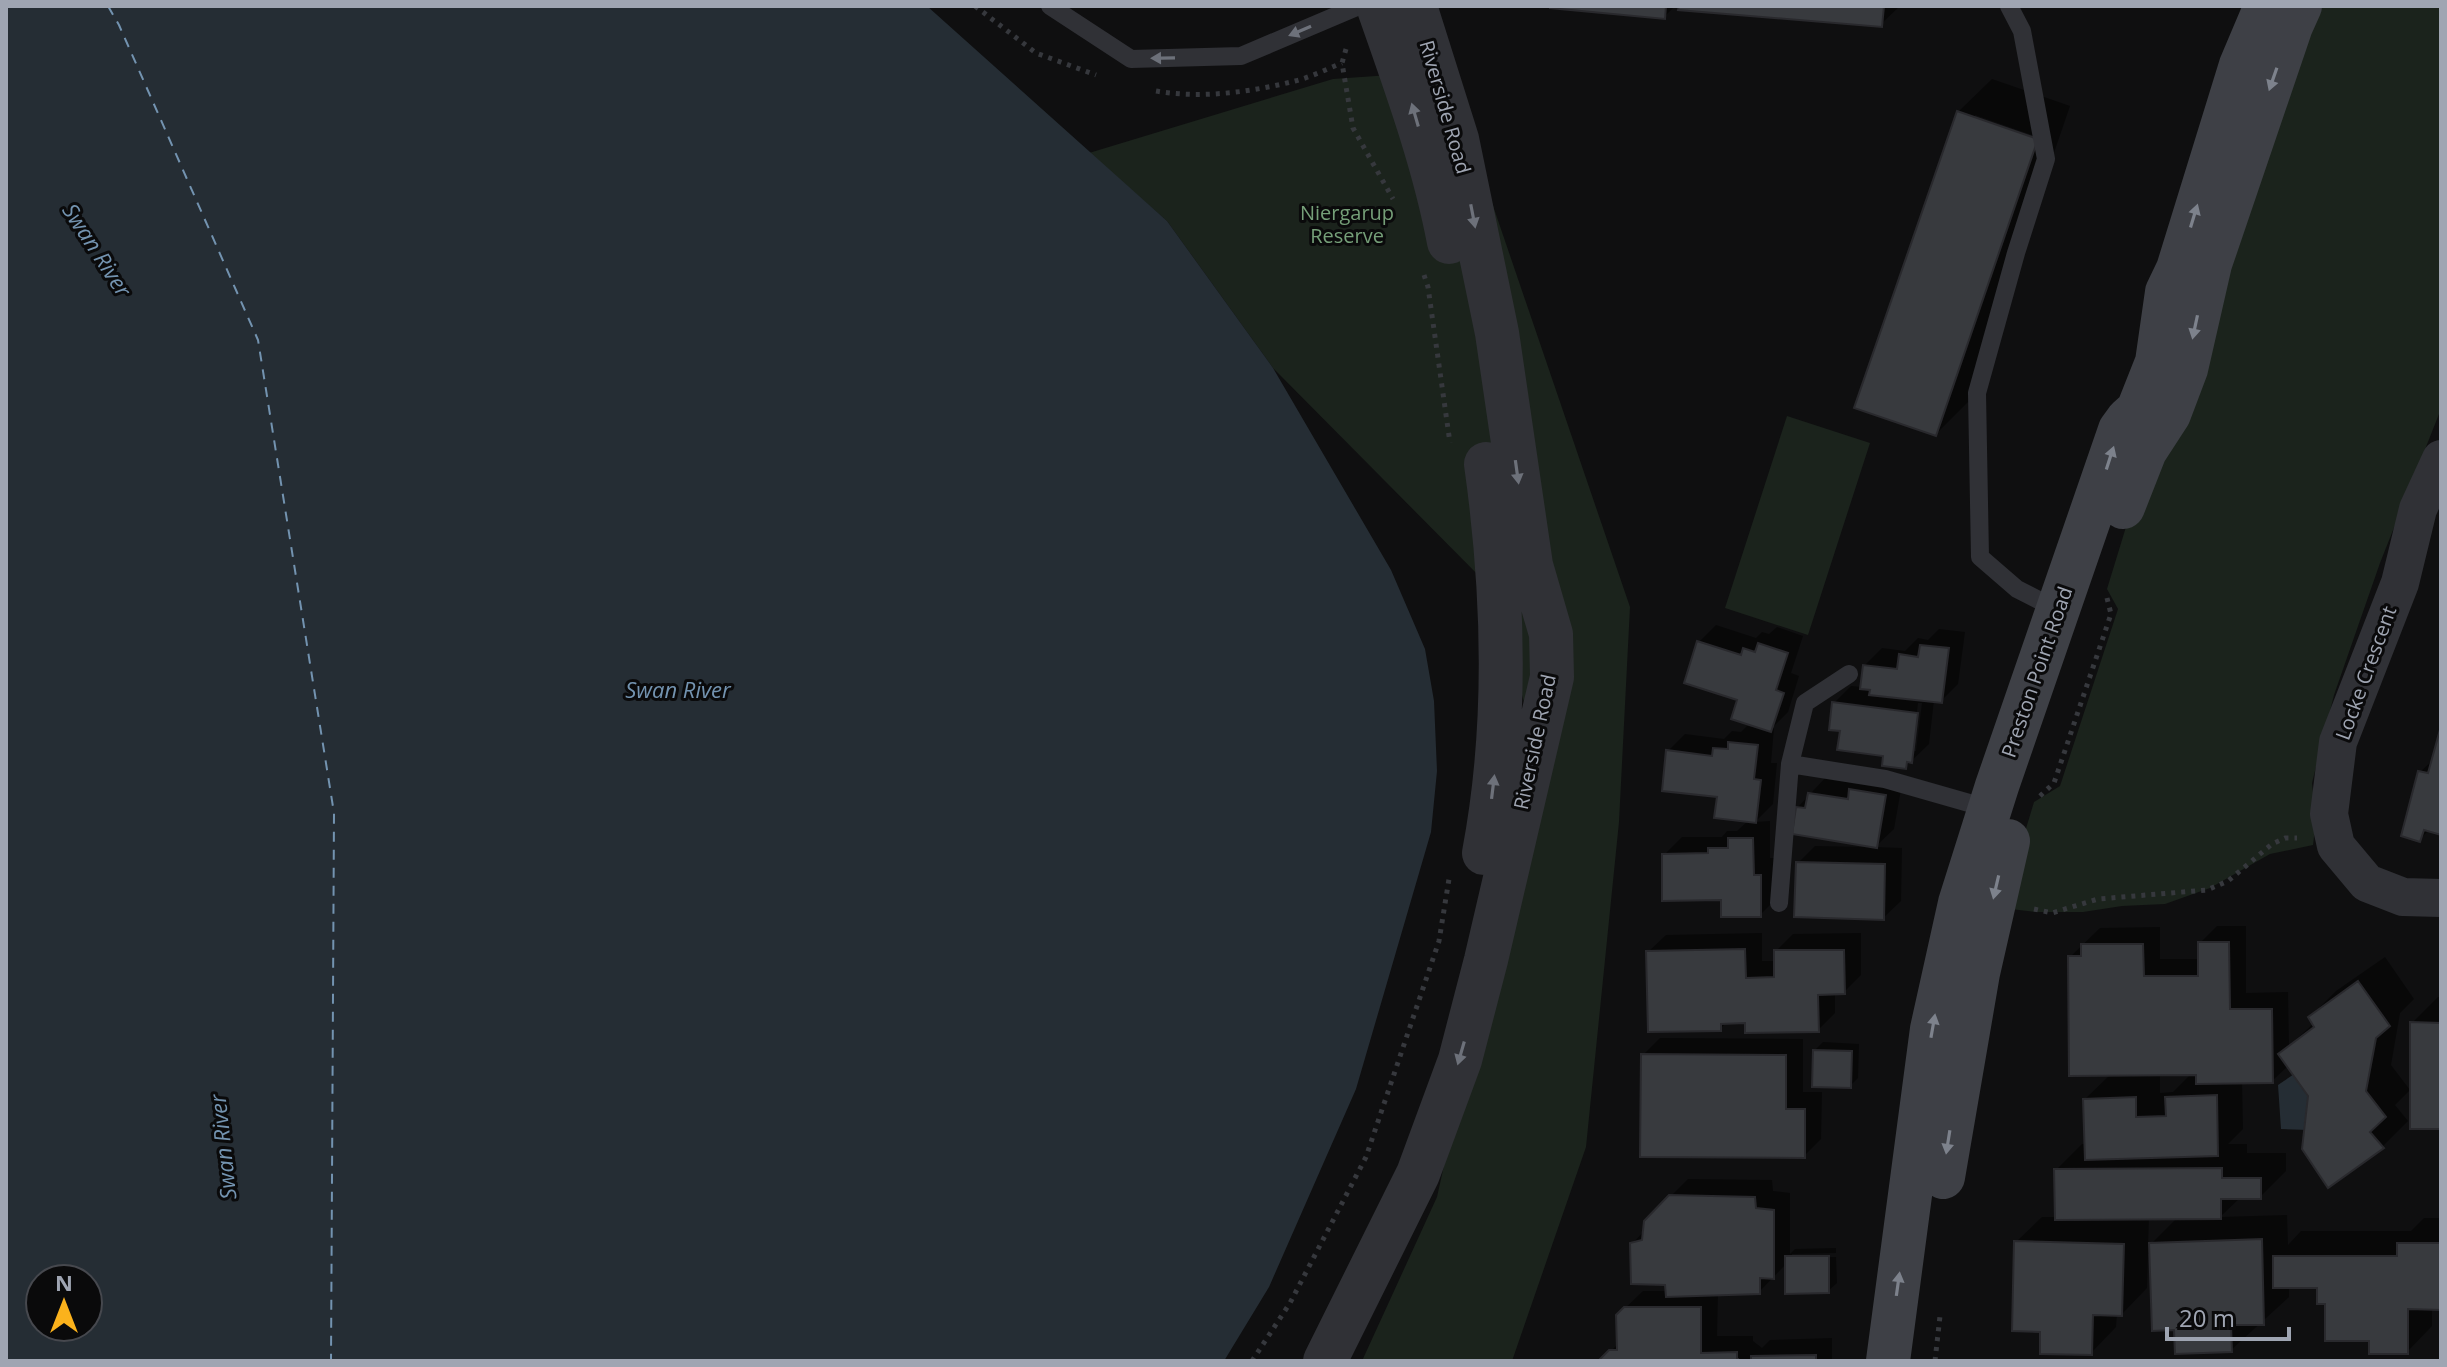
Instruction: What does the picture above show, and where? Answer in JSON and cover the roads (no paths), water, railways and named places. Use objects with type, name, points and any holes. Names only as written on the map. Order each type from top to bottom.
[{"type":"main road","name":"Preston Point Road","points":[[1888,1361],[1932,1029],[1960,903],[2120,430],[2138,410],[2157,362],[2167,292],[2178,269],[2241,65],[2266,6]]},
{"type":"main road","name":"Preston Point Road","points":[[1915,1361],[1952,1119],[1978,973],[2004,854],[2042,728],[2133,479],[2145,451],[2169,414],[2186,369],[2210,264],[2300,6]]},
{"type":"street","name":"Riverside Road","points":[[1299,1361],[1359,1244],[1410,1120],[1471,921],[1487,838],[1497,756],[1501,628],[1493,514],[1474,378],[1444,216],[1407,90],[1378,6]]},
{"type":"street","name":"Riverside Road","points":[[1325,1361],[1418,1174],[1460,1060],[1552,677],[1551,634],[1531,565],[1497,333],[1457,139],[1415,6]]},
{"type":"street","name":"Locke Crescent","points":[[2441,459],[2418,509],[2400,583],[2338,742],[2329,814],[2336,846],[2367,883],[2403,897],[2441,898]]},
{"type":"lane","points":[[1050,6],[1131,59],[1241,56],[1359,6]]},
{"type":"lane","points":[[2009,6],[2022,31],[2046,159],[1977,393],[1980,557],[2017,589],[2058,610]]},
{"type":"lane","points":[[1779,903],[1790,764],[1805,703],[1849,674]]},
{"type":"lane","points":[[1790,764],[1885,779],[1990,809]]},
{"type":"water","name":"Swan River","points":[[6,6],[927,6],[1167,221],[1273,368],[1391,570],[1425,649],[1434,701],[1437,771],[1431,832],[1356,1089],[1269,1287],[1224,1361],[6,1361]]},
{"type":"water","points":[[2297,1072],[2311,1091],[2309,1130],[2281,1129],[2278,1085]]},
{"type":"park label","name":"Niergarup Reserve","points":[[1347,224]]}]
